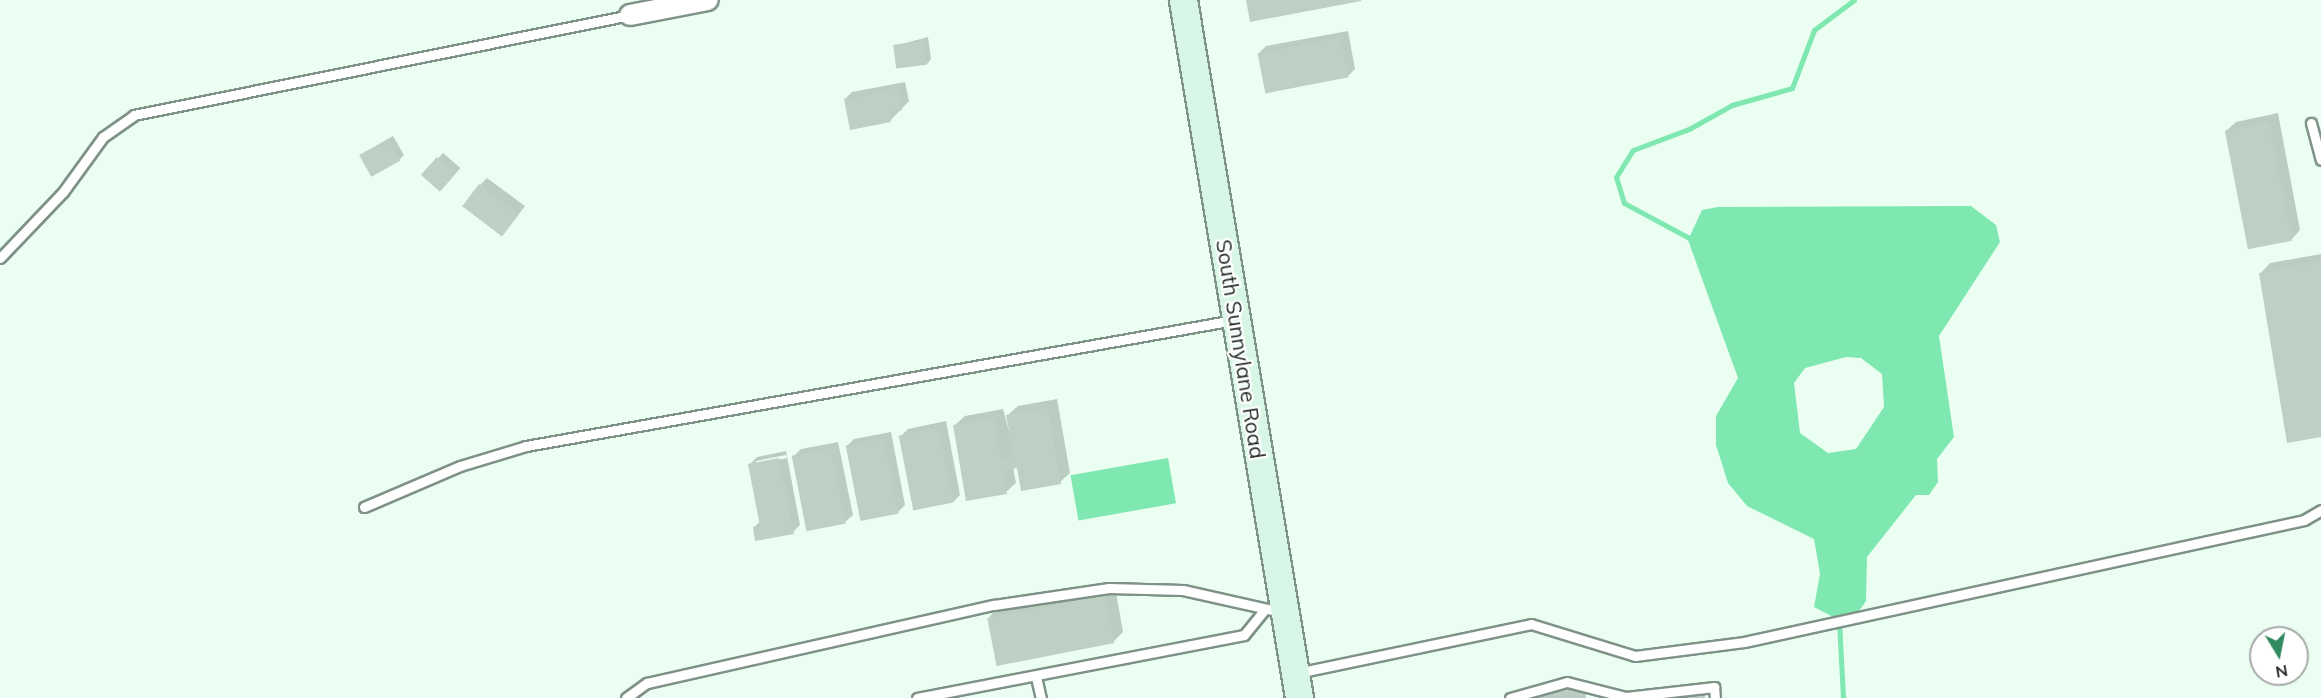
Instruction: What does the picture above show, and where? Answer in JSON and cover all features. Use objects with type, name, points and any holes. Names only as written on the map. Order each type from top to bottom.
[{"type":"street","points":[[630,15],[708,0]]},
{"type":"street","name":"South Sunnylane Road","points":[[1183,0],[1236,319],[1275,611],[1296,686]]},
{"type":"lane","points":[[0,258],[63,192],[104,137],[134,115],[630,15]]},
{"type":"lane","points":[[2311,123],[2321,160]]},
{"type":"lane","points":[[364,507],[460,466],[526,446],[1236,319]]},
{"type":"lane","points":[[1296,686],[1531,624],[1635,656],[1744,642],[2304,520],[2321,510]]},
{"type":"lane","points":[[626,698],[659,681],[994,605],[1109,588],[1183,590],[1275,611]]},
{"type":"lane","points":[[917,698],[1036,677],[1244,635],[1275,611]]},
{"type":"lane","points":[[1036,677],[1041,698]]},
{"type":"lane","points":[[1510,698],[1567,682],[1626,697],[1714,687],[1716,698]]},
{"type":"shaded area","points":[[1971,206],[1996,225],[2000,242],[1939,336],[1954,437],[1937,459],[1938,482],[1929,495],[1916,495],[1867,557],[1866,601],[1857,614],[1839,620],[1814,607],[1820,574],[1814,539],[1747,506],[1728,483],[1716,445],[1716,416],[1738,378],[1688,240],[1702,210],[1718,207]],"holes":[[[1846,357],[1861,358],[1882,374],[1884,407],[1856,449],[1828,453],[1800,433],[1794,383],[1805,368]]]},
{"type":"shaded area","points":[[1168,458],[1176,503],[1078,520],[1071,475]]},
{"type":"building","points":[[1246,0],[1361,0],[1361,1],[1250,22]]},
{"type":"building","points":[[1341,37],[1349,77],[1265,93],[1258,53]]},
{"type":"building","points":[[924,41],[927,65],[896,69],[893,45]]},
{"type":"building","points":[[898,88],[902,110],[889,113],[891,122],[850,130],[844,99]]},
{"type":"building","points":[[2269,122],[2292,241],[2248,249],[2225,131]]},
{"type":"building","points":[[388,139],[400,161],[371,177],[359,155]]},
{"type":"building","points":[[437,157],[456,174],[440,192],[421,175]]},
{"type":"building","points":[[479,184],[519,214],[502,236],[462,206]]},
{"type":"building","points":[[2321,261],[2321,437],[2287,443],[2259,273]]},
{"type":"building","points":[[1048,408],[1061,484],[1021,491],[1017,468],[1003,471],[1007,494],[966,501],[953,425],[994,418],[1001,459],[1014,457],[1006,415]]},
{"type":"building","points":[[939,428],[954,503],[913,510],[899,436]]},
{"type":"building","points":[[884,438],[899,514],[860,521],[846,445]]},
{"type":"building","points":[[831,448],[846,524],[806,531],[792,456]]},
{"type":"building","points":[[779,458],[794,534],[755,541],[753,527],[760,526],[748,464]]},
{"type":"building","points":[[1105,595],[1114,643],[997,666],[987,618]]},
{"type":"waterway","points":[[1693,240],[1624,203],[1616,177],[1633,150],[1689,129],[1732,105],[1792,88],[1814,30],[1854,0]]},
{"type":"waterway","points":[[1839,621],[1843,698]]}]
